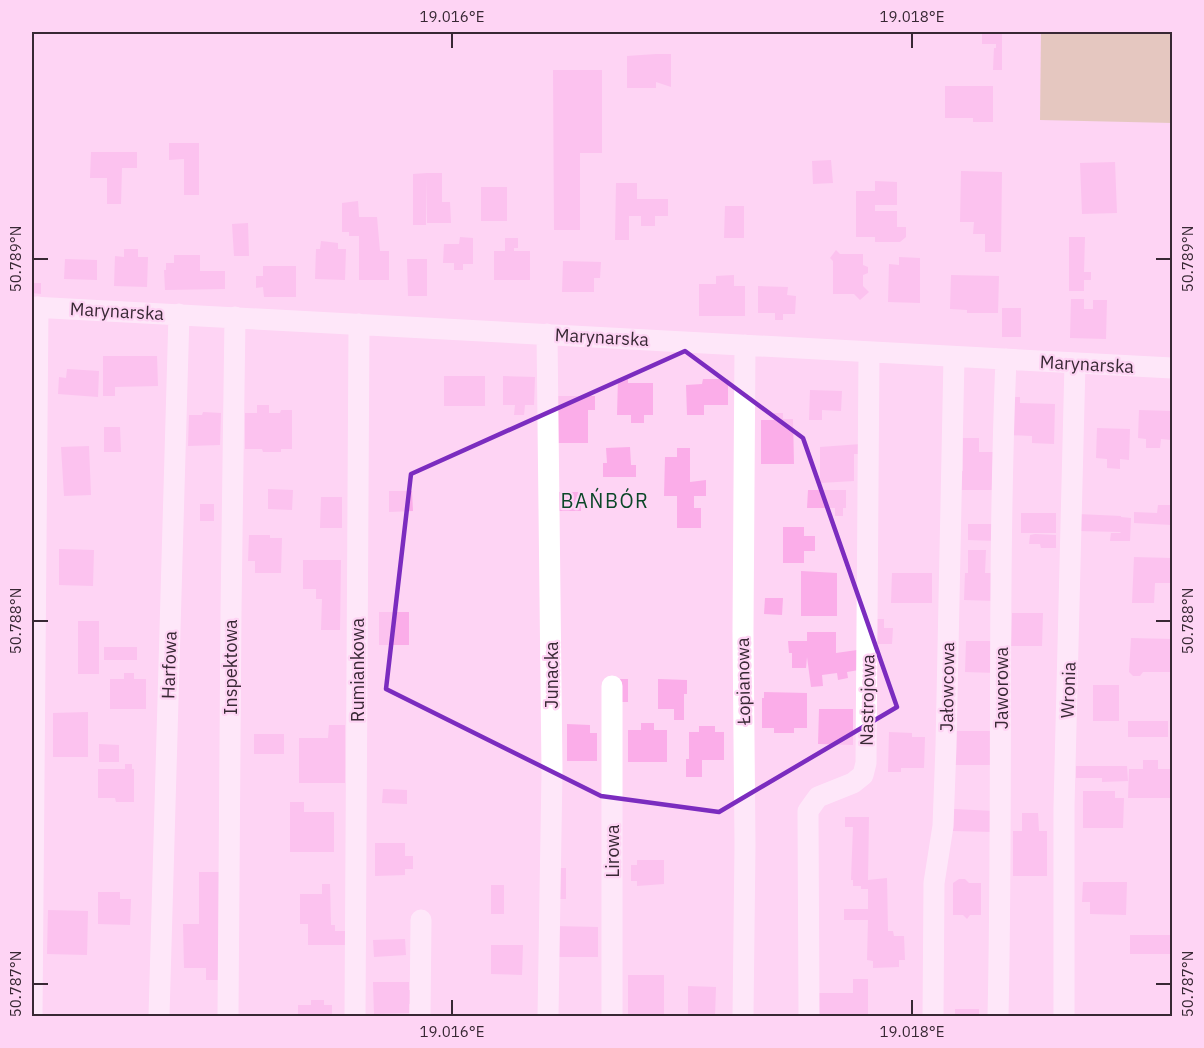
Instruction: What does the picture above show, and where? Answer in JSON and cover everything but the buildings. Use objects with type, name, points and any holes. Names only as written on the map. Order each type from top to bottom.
[{"type":"street","name":"Marynarska","points":[[35,307],[1173,368]]},
{"type":"street","points":[[32,1017],[35,307]]},
{"type":"street","name":"Harfowa","points":[[159,1017],[179,314]]},
{"type":"street","name":"Inspektowa","points":[[228,1017],[235,317]]},
{"type":"street","name":"Rumiankowa","points":[[355,1017],[359,324]]},
{"type":"street","name":"Junacka","points":[[547,334],[552,748],[548,1017]]},
{"type":"street","name":"Łopianowa","points":[[743,1017],[745,345]]},
{"type":"street","name":"Nastrojowa","points":[[809,1017],[808,811],[818,797],[853,783],[863,775],[866,763],[869,352]]},
{"type":"street","name":"Jałowcowa","points":[[933,1017],[934,883],[943,826],[946,746],[954,357]]},
{"type":"street","name":"Jaworowa","points":[[998,1017],[1003,429],[1006,359]]},
{"type":"street","name":"Wronia","points":[[1064,1017],[1064,807],[1076,363]]},
{"type":"street","name":"Lirowa","points":[[612,686],[612,1017]]},
{"type":"street","points":[[420,1017],[421,920]]},
{"type":"highlighted area","points":[[685,351],[803,438],[897,707],[719,812],[601,796],[386,689],[411,474]]},
{"type":"shaded area","points":[[1041,32],[1172,32],[1172,123],[1040,120]]},
{"type":"district","name":"BAŃBÓR","points":[[605,500]]}]
